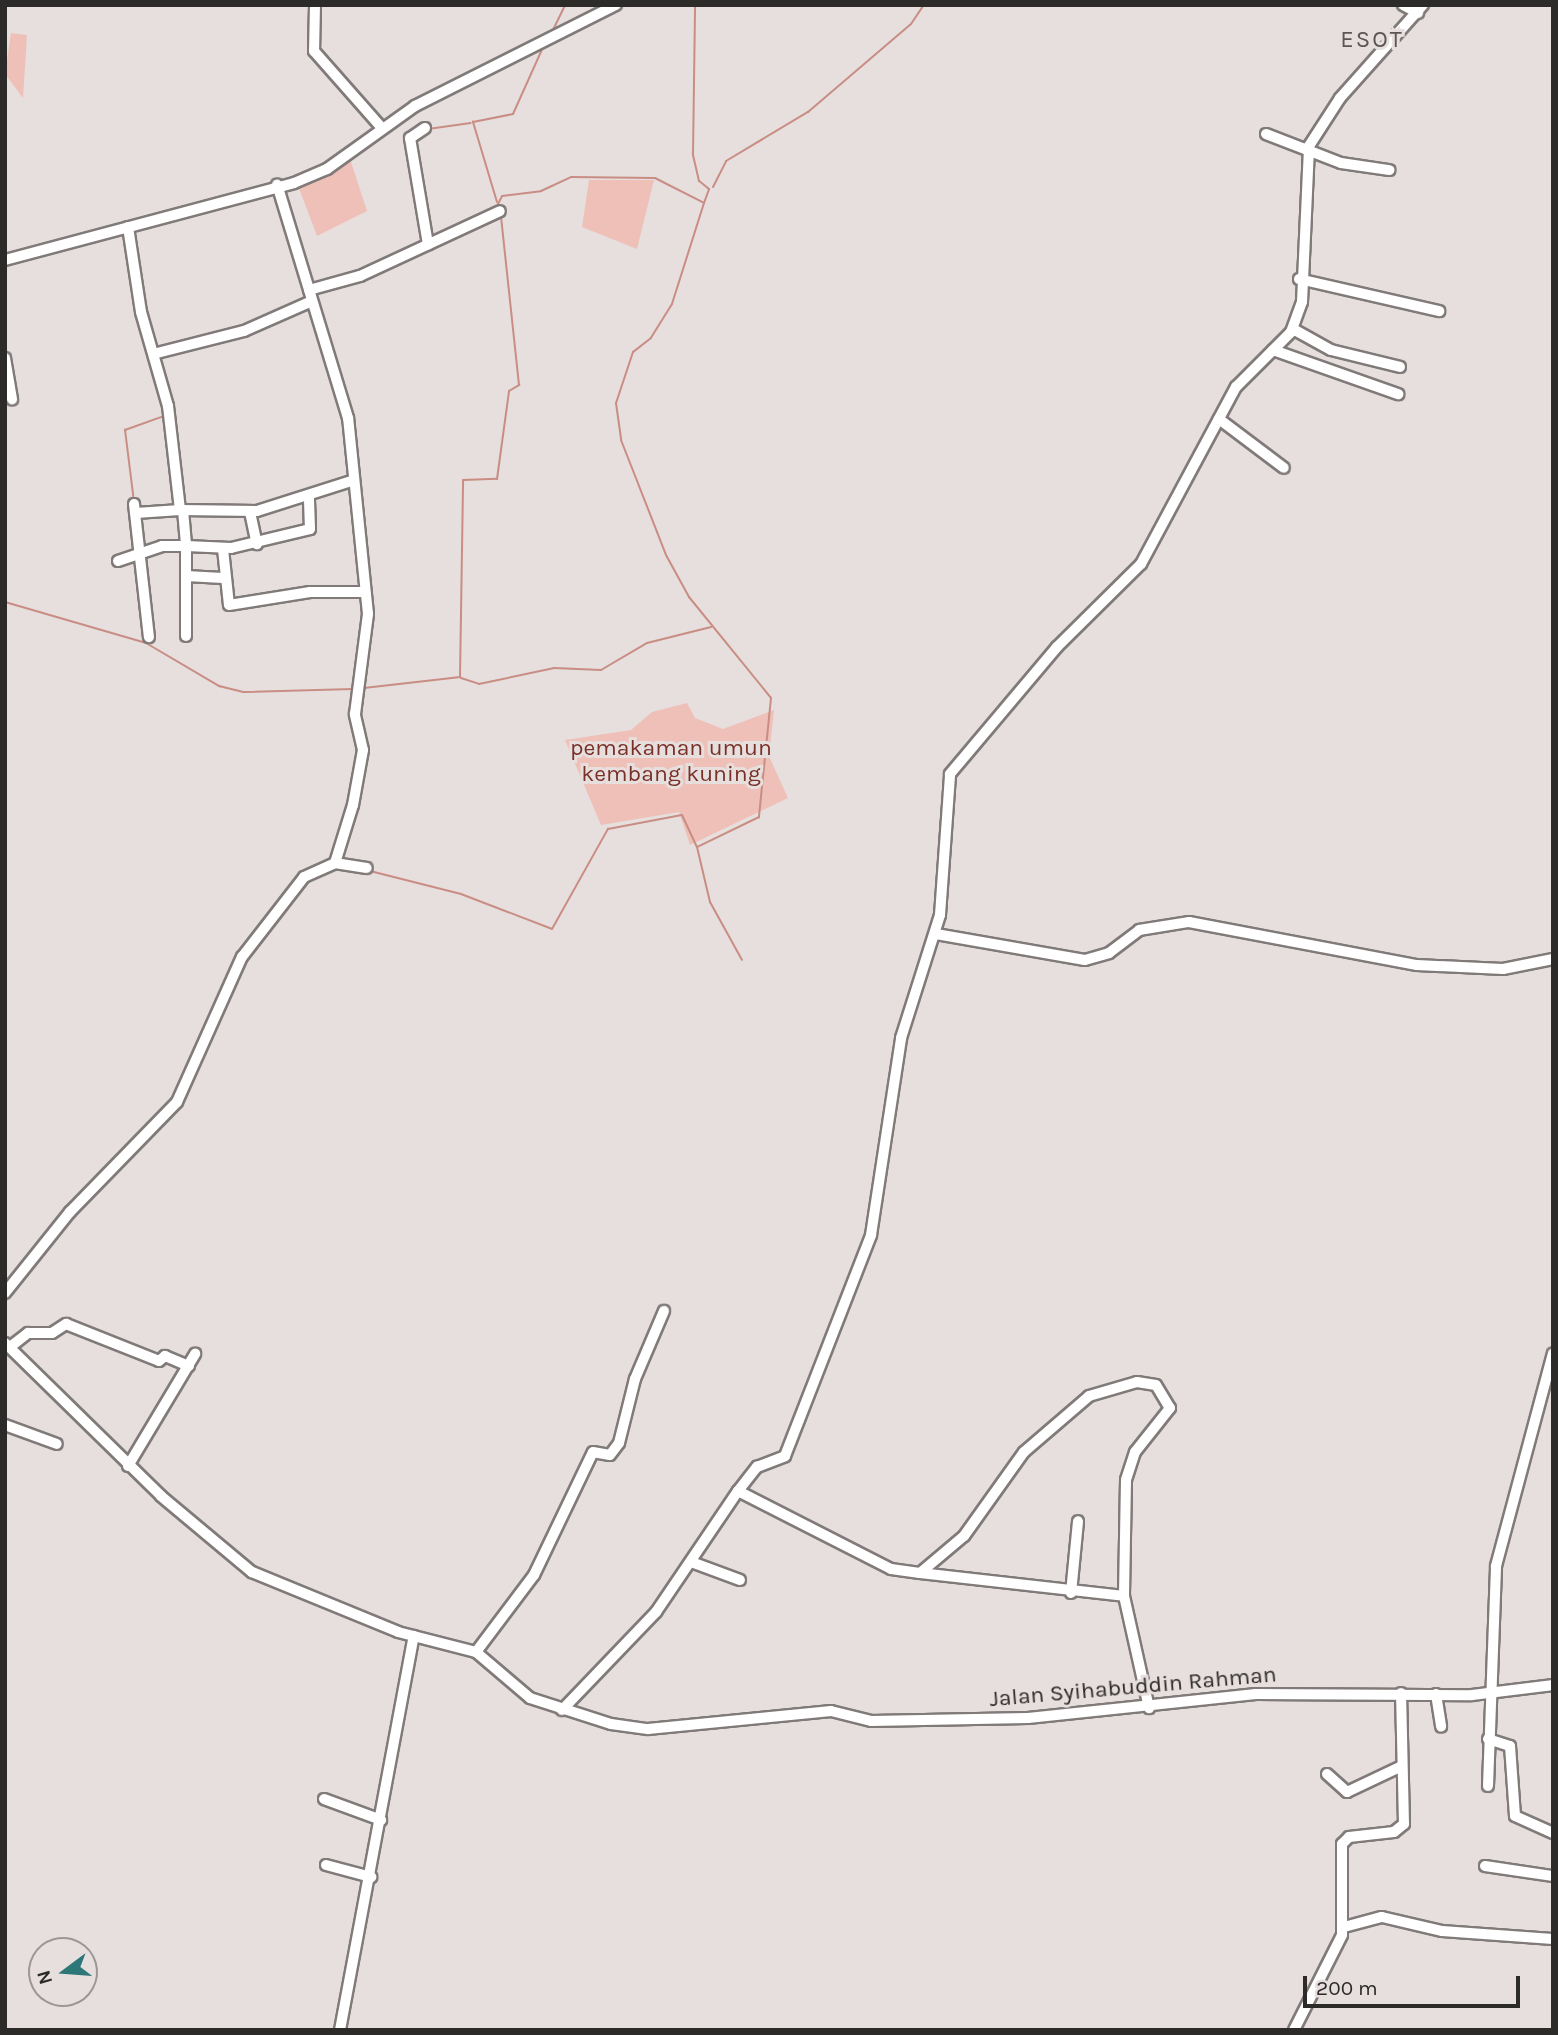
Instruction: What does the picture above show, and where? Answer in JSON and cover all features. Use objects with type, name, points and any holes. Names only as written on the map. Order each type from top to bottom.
[{"type":"street","points":[[314,5],[312,42],[379,126]]},
{"type":"street","points":[[5,260],[75,239],[277,188],[379,126],[615,5]]},
{"type":"street","points":[[562,1710],[656,1612],[694,1563],[738,1491],[757,1467],[785,1456],[870,1235],[901,1038],[936,934],[950,774],[1057,647],[1140,564],[1244,375],[1293,329],[1302,302],[1299,279],[1307,150],[1330,111],[1420,9],[1403,5]]},
{"type":"street","points":[[425,129],[410,138],[428,243]]},
{"type":"street","points":[[1266,134],[1307,150],[1389,170]]},
{"type":"street","points":[[277,188],[348,418],[368,614],[355,714],[362,762],[335,863]]},
{"type":"street","points":[[156,351],[244,331],[309,291],[360,276],[498,212]]},
{"type":"street","points":[[125,226],[138,301],[156,351],[182,510],[187,576],[186,636]]},
{"type":"street","points":[[1299,279],[1439,311]]},
{"type":"street","points":[[1293,329],[1331,350],[1400,367]]},
{"type":"street","points":[[1273,350],[1398,394]]},
{"type":"street","points":[[5,358],[12,399]]},
{"type":"street","points":[[1219,419],[1284,468]]},
{"type":"street","points":[[149,636],[136,554],[135,509],[250,512],[351,481]]},
{"type":"street","points":[[118,561],[136,554],[186,546],[223,549],[257,544],[310,528],[309,495]]},
{"type":"street","points":[[250,512],[257,544]]},
{"type":"street","points":[[223,549],[226,602],[233,606],[310,592],[361,592]]},
{"type":"street","points":[[187,576],[223,578]]},
{"type":"street","points":[[5,1293],[70,1212],[177,1101],[242,957],[304,877],[335,863],[367,868]]},
{"type":"street","points":[[936,934],[1085,960],[1109,953],[1139,930],[1189,922],[1417,965],[1507,968],[1553,959]]},
{"type":"street","points":[[476,1652],[534,1575],[594,1450],[610,1455],[619,1443],[635,1379],[664,1311]]},
{"type":"street","points":[[7,1345],[28,1333],[50,1333],[66,1324],[159,1361],[165,1356],[189,1366]]},
{"type":"street","name":"Jalan Syihabuddin Rahman","points":[[7,1345],[128,1466],[264,1579],[414,1636],[476,1652],[530,1698],[562,1710],[648,1729],[831,1712],[871,1721],[1149,1708],[1256,1694],[1436,1695],[1553,1685]]},
{"type":"street","points":[[128,1466],[195,1354]]},
{"type":"street","points":[[1488,1786],[1488,1692],[1497,1555],[1553,1354]]},
{"type":"street","points":[[920,1573],[964,1536],[1024,1452],[1083,1401],[1115,1385],[1148,1382],[1159,1387],[1170,1408],[1127,1471],[1124,1596],[1149,1708]]},
{"type":"street","points":[[5,1426],[57,1444]]},
{"type":"street","points":[[738,1491],[891,1569],[1071,1593],[1124,1596]]},
{"type":"street","points":[[1071,1593],[1078,1521]]},
{"type":"street","points":[[694,1563],[740,1580]]},
{"type":"street","points":[[340,2030],[371,1877],[414,1636]]},
{"type":"street","points":[[1294,2030],[1344,1927],[1342,1844],[1349,1837],[1402,1829],[1406,1810],[1400,1767],[1401,1693]]},
{"type":"street","points":[[1436,1695],[1441,1727]]},
{"type":"street","points":[[1488,1739],[1510,1746],[1515,1816],[1553,1833]]},
{"type":"street","points":[[1327,1774],[1350,1792],[1400,1767]]},
{"type":"street","points":[[324,1799],[381,1820]]},
{"type":"street","points":[[326,1865],[371,1877]]},
{"type":"street","points":[[1485,1866],[1553,1876]]},
{"type":"street","points":[[1344,1927],[1382,1917],[1442,1931],[1553,1939]]},
{"type":"green space","points":[[11,33],[27,35],[23,98],[5,74]]},
{"type":"green space","points":[[350,159],[367,211],[317,236],[297,183]]},
{"type":"green space","points":[[589,180],[654,180],[637,249],[582,227]]},
{"type":"green space","name":"pemakaman umun kembang kuning","points":[[687,703],[695,718],[723,729],[774,710],[769,756],[788,798],[690,845],[679,812],[601,825],[565,740],[631,730],[652,712]]},
{"type":"waterway","points":[[552,32],[565,5]]},
{"type":"waterway","points":[[496,208],[502,196],[541,191],[571,177],[655,178],[704,203],[709,189],[699,181],[693,154],[695,5]]},
{"type":"waterway","points":[[713,187],[726,161],[808,112],[911,24],[924,5]]},
{"type":"waterway","points":[[497,202],[473,122],[513,114],[544,45]]},
{"type":"waterway","points":[[428,129],[471,123]]},
{"type":"waterway","points":[[359,140],[376,126]]},
{"type":"waterway","points":[[408,135],[415,129]]},
{"type":"waterway","points":[[704,203],[672,304],[651,338],[633,352],[616,403],[621,440],[666,555],[689,597],[771,698],[759,817],[697,847],[710,902],[742,960]]},
{"type":"waterway","points":[[364,688],[460,677],[463,480],[497,479],[509,391],[519,385],[501,216]]},
{"type":"waterway","points":[[160,355],[162,370]]},
{"type":"waterway","points":[[134,502],[125,430],[164,416]]},
{"type":"waterway","points":[[5,602],[146,643],[219,686],[243,692],[353,689]]},
{"type":"waterway","points":[[461,678],[479,684],[554,668],[601,670],[647,643],[711,627]]},
{"type":"waterway","points":[[370,871],[461,894],[552,929],[608,829],[682,815],[697,847]]},
{"type":"district","name":"ESOT","points":[[1372,40]]}]
